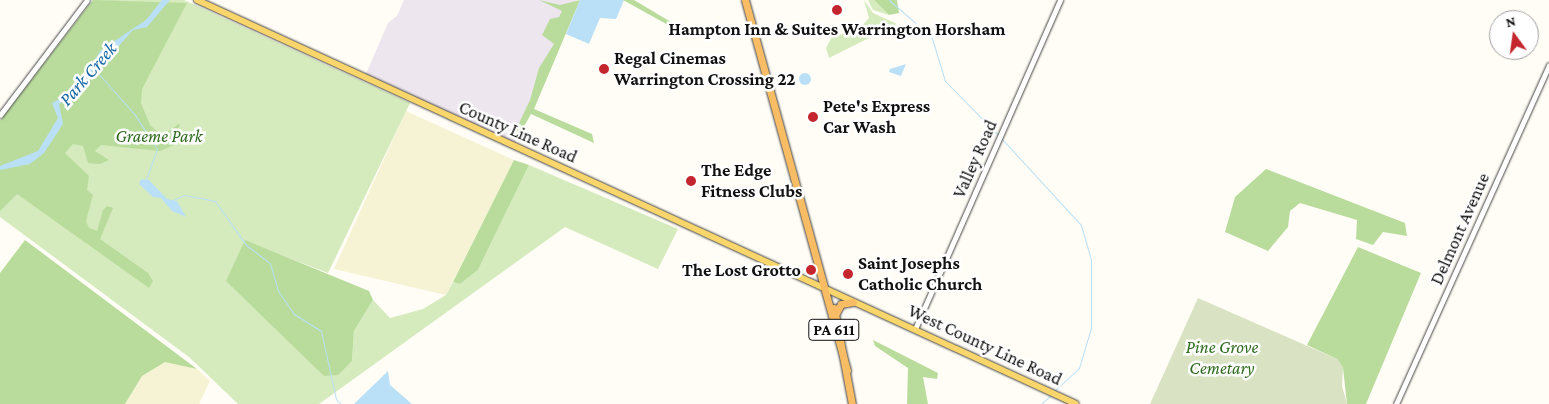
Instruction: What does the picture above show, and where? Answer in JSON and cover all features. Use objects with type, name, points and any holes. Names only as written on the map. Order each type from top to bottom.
[{"type":"highway","name":"PA 611","points":[[745,0],[827,289],[847,370]]},
{"type":"highway","name":"PA 611","points":[[827,289],[836,313],[852,404]]},
{"type":"highway","points":[[836,313],[841,304],[853,302]]},
{"type":"main road","name":"County Line Road","points":[[197,0],[827,289]]},
{"type":"main road","name":"West County Line Road","points":[[827,289],[1076,404]]},
{"type":"street","points":[[0,115],[88,0]]},
{"type":"street","name":"Valley Road","points":[[915,329],[1060,0]]},
{"type":"street","name":"Delmont Avenue","points":[[1396,404],[1549,64]]},
{"type":"shaded area","points":[[404,0],[577,0],[515,143],[365,76],[388,23],[397,16]]},
{"type":"shaded area","points":[[406,111],[514,160],[446,295],[334,269]]},
{"type":"shaded area","points":[[165,361],[197,369],[210,381],[199,404],[125,404],[142,376]]},
{"type":"green space","name":"Graeme Park","points":[[93,0],[184,0],[410,103],[328,273],[245,241],[352,361],[354,331],[373,300],[390,318],[423,309],[446,295],[453,282],[460,284],[478,270],[529,165],[678,229],[658,269],[565,227],[319,404],[238,404],[189,357],[0,217],[0,121]]},
{"type":"green space","points":[[93,0],[187,3],[142,89],[141,103],[150,125],[162,136],[180,123],[174,145],[160,151],[101,145],[95,151],[109,160],[100,164],[88,163],[83,146],[73,144],[65,153],[89,176],[87,190],[93,195],[86,221],[89,228],[97,231],[103,210],[107,206],[113,208],[100,239],[148,273],[153,281],[149,288],[17,194],[0,211],[0,121]]},
{"type":"green space","points":[[539,0],[560,5],[580,0],[534,109],[592,134],[594,143],[531,114],[517,139],[512,138],[530,100],[539,68],[554,44],[542,35],[550,19],[559,17],[562,11]]},
{"type":"green space","points":[[623,0],[634,0],[676,25],[677,30]]},
{"type":"green space","points":[[864,0],[873,13],[897,24],[829,58],[826,48],[832,37],[859,29],[869,18]]},
{"type":"green space","points":[[868,0],[874,0],[889,15],[873,10]]},
{"type":"green space","points":[[874,0],[897,0],[899,13],[889,15]]},
{"type":"green space","points":[[514,160],[529,165],[478,270],[460,284],[453,282]]},
{"type":"green space","points":[[1266,169],[1405,223],[1407,236],[1383,232],[1373,245],[1356,239],[1357,220],[1300,203],[1290,211],[1288,227],[1268,251],[1225,232],[1235,197]]},
{"type":"green space","points":[[25,240],[197,369],[165,362],[142,376],[125,404],[0,404],[0,273]]},
{"type":"green space","points":[[245,240],[369,291],[373,300],[354,331],[352,361],[338,375],[324,376],[226,281]]},
{"type":"green space","points":[[1358,247],[1421,273],[1366,404],[1347,404],[1343,368],[1337,359],[1307,345]]},
{"type":"green space","name":"Pine Grove Cemetary","points":[[1198,298],[1337,359],[1343,368],[1342,386],[1347,404],[1150,404]]},
{"type":"green space","points":[[873,340],[938,373],[937,379],[923,377],[928,404],[907,404],[908,368],[875,346]]},
{"type":"water","name":"Park Creek","points":[[162,0],[170,0],[147,27],[133,30],[117,48],[107,51],[75,95],[59,104],[63,124],[44,153],[30,164],[0,170],[0,166],[38,151],[58,118],[52,103],[74,91],[101,50],[146,20]]},
{"type":"water","points":[[580,0],[624,0],[616,19],[600,18],[589,44],[566,34]]},
{"type":"water","points":[[906,64],[901,76],[889,72],[890,69]]},
{"type":"water","points":[[803,73],[807,73],[811,79],[807,85],[803,85],[799,81],[799,77]]},
{"type":"water","points":[[141,179],[149,180],[167,199],[177,201],[186,217],[172,211],[161,198],[153,197],[139,184]]},
{"type":"water","points":[[388,371],[390,385],[412,404],[354,404]]},
{"type":"waterway","points":[[889,0],[915,23]]},
{"type":"waterway","points":[[923,28],[932,38],[945,81],[998,135]]},
{"type":"waterway","name":"Park Creek","points":[[89,72],[98,73],[135,115],[157,149],[146,180]]},
{"type":"waterway","points":[[1001,138],[1081,225],[1091,259],[1091,328],[1079,368],[1054,391]]},
{"type":"waterway","points":[[173,200],[184,195],[215,201],[246,245],[270,263],[278,291],[294,314],[321,331],[336,399],[341,404]]},
{"type":"waterway","points":[[1041,404],[1050,396]]},
{"type":"place","name":"Hampton Inn & Suites Warrington Horsham","points":[[837,10]]},
{"type":"place","name":"Regal Cinemas Warrington Crossing 22","points":[[604,69]]},
{"type":"place","name":"Pete's Express Car Wash","points":[[813,117]]},
{"type":"place","name":"The Edge Fitness Clubs","points":[[691,181]]},
{"type":"place","name":"The Lost Grotto","points":[[811,270]]},
{"type":"place","name":"Saint Josephs Catholic Church","points":[[848,274]]}]
